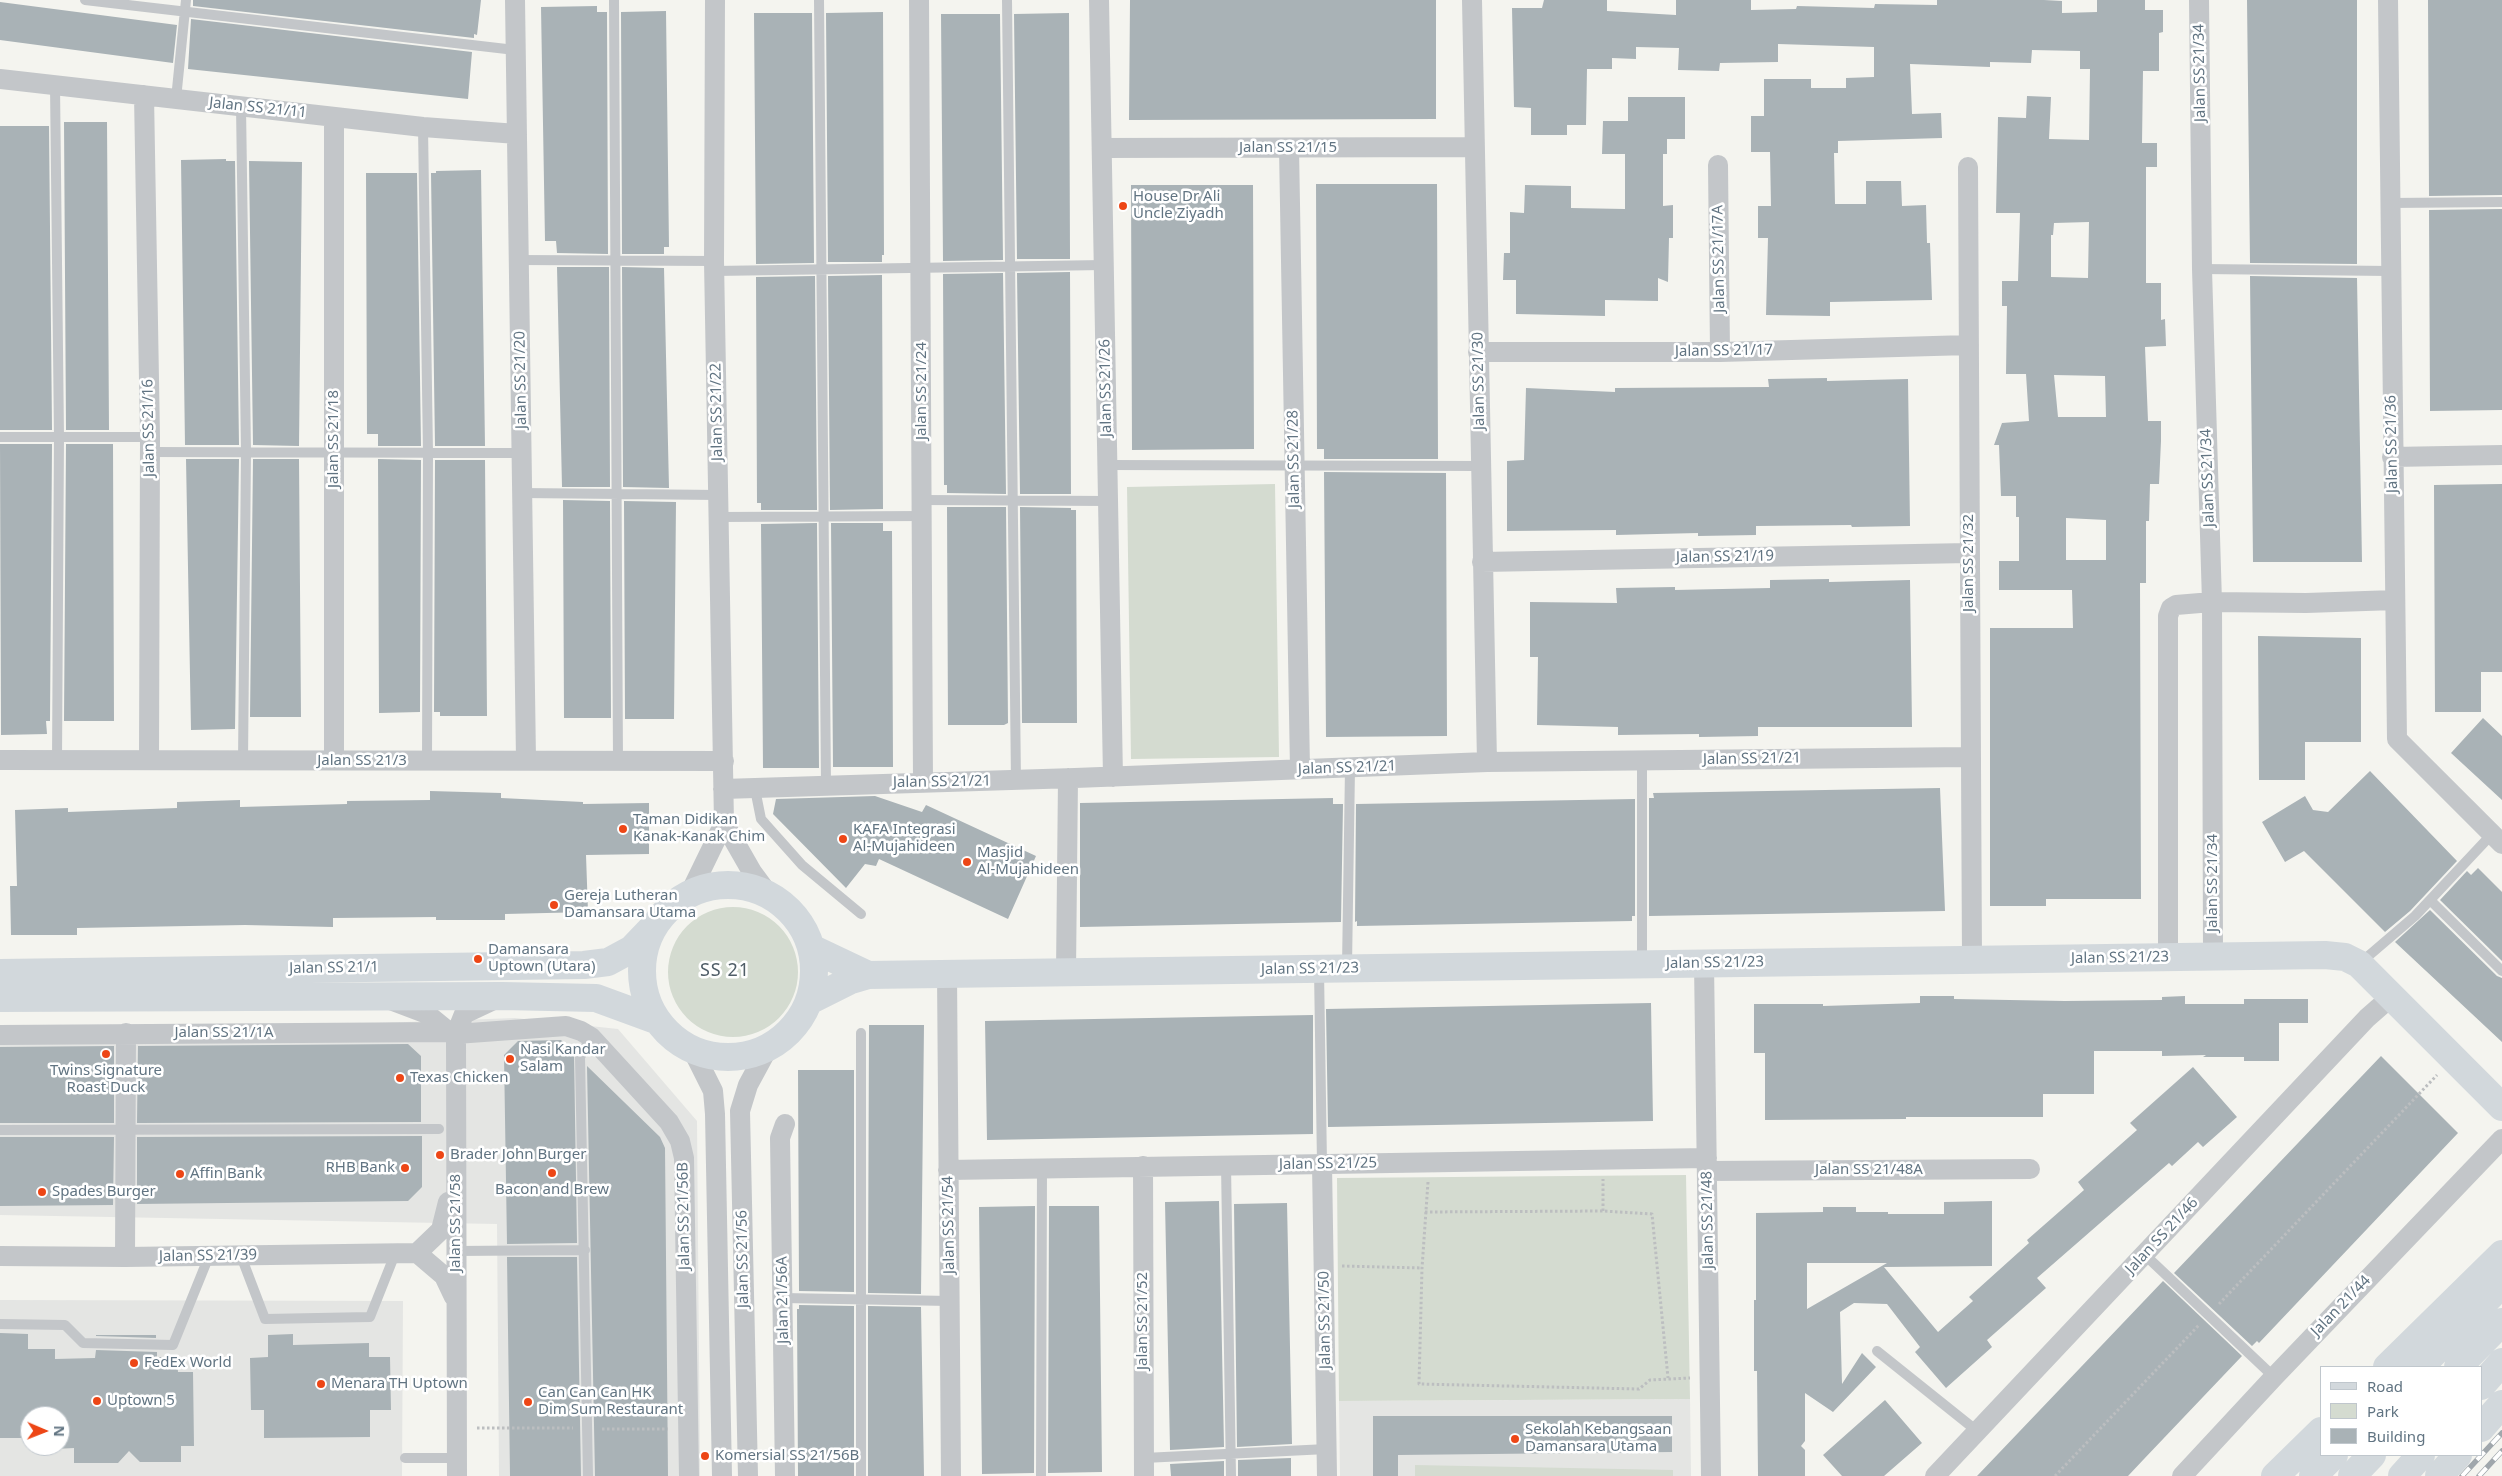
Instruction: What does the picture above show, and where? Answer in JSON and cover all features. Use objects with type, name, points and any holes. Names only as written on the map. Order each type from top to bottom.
[{"type":"main road","points":[[729,884],[748,887],[769,895],[788,909],[802,927],[811,948],[814,965],[814,984],[809,1001],[799,1020],[786,1036],[768,1048],[748,1056],[720,1058],[694,1051],[673,1038],[656,1020],[645,998],[642,973],[645,949],[654,926],[670,907],[690,893],[709,886],[729,884]]},
{"type":"main road","name":"Jalan SS 21/1","points":[[0,973],[584,965],[608,962],[632,949],[654,926]]},
{"type":"main road","name":"Jalan SS 21/23","points":[[811,948],[868,975]]},
{"type":"main road","name":"Jalan SS 21/23","points":[[809,1001],[850,980],[868,975],[2325,955],[2345,957],[2359,964],[2502,1107]]},
{"type":"main road","name":"Jalan SS 21/1","points":[[0,998],[385,998],[502,996],[596,998],[656,1020]]},
{"type":"main road","points":[[2388,1366],[2502,1254]]},
{"type":"main road","points":[[2421,1366],[2502,1284]]},
{"type":"main road","points":[[2459,1366],[2502,1322]]},
{"type":"main road","points":[[2482,1385],[2502,1362]]},
{"type":"main road","points":[[2482,1427],[2502,1404]]},
{"type":"main road","points":[[2275,1476],[2320,1432]]},
{"type":"main road","points":[[2313,1476],[2333,1456]]},
{"type":"main road","points":[[2352,1476],[2371,1456]]},
{"type":"main road","points":[[2402,1476],[2420,1456]]},
{"type":"main road","points":[[2439,1476],[2457,1456]]},
{"type":"street","name":"Jalan SS 21/20","points":[[514,0],[526,759]]},
{"type":"street","name":"Jalan SS 21/22","points":[[690,893],[724,823],[714,266],[716,0]]},
{"type":"street","name":"Jalan SS 21/24","points":[[918,0],[923,508],[923,781]]},
{"type":"street","name":"Jalan SS 21/26","points":[[1099,0],[1113,777]]},
{"type":"street","name":"Jalan SS 21/30","points":[[1472,0],[1473,147],[1487,762]]},
{"type":"street","name":"Jalan SS 21/34","points":[[2199,0],[2202,269],[2212,602],[2213,956]]},
{"type":"street","name":"Jalan SS 21/36","points":[[2388,0],[2392,457],[2397,739],[2497,839]]},
{"type":"street","name":"Jalan SS 21/11","points":[[0,79],[423,127],[517,134]]},
{"type":"street","name":"Jalan SS 21/16","points":[[144,95],[150,444],[149,760]]},
{"type":"street","name":"Jalan SS 21/18","points":[[334,117],[334,760]]},
{"type":"street","name":"Jalan SS 21/15","points":[[1102,148],[1473,147]]},
{"type":"street","name":"Jalan SS 21/28","points":[[1289,148],[1300,770]]},
{"type":"street","name":"Jalan SS 21/17A","points":[[1718,165],[1720,352]]},
{"type":"street","name":"Jalan SS 21/32","points":[[1968,167],[1972,960]]},
{"type":"street","name":"Jalan SS 21/17","points":[[1478,352],[1720,352],[1969,345]]},
{"type":"street","points":[[2392,457],[2502,455]]},
{"type":"street","name":"Jalan SS 21/19","points":[[1482,562],[1969,553]]},
{"type":"street","points":[[2168,957],[2168,616],[2170,608],[2176,605],[2212,602],[2306,603],[2395,600]]},
{"type":"street","name":"Jalan SS 21/21","points":[[724,789],[923,781],[1113,777],[1487,762],[1970,757]]},
{"type":"street","name":"Jalan SS 21/3","points":[[0,760],[427,761],[526,759],[724,761]]},
{"type":"street","points":[[1066,972],[1068,778]]},
{"type":"street","name":"Jalan SS 21/22","points":[[724,823],[752,872],[769,895]]},
{"type":"street","name":"Jalan SS 21/48","points":[[1704,964],[1711,1476]]},
{"type":"street","name":"Jalan SS 21/54","points":[[947,974],[951,1476]]},
{"type":"street","name":"Jalan SS 21/58","points":[[417,1253],[441,1230],[448,1208],[452,1033],[464,1014],[502,996]]},
{"type":"street","name":"Jalan SS 21/46","points":[[1935,1476],[2367,1018],[2391,997]]},
{"type":"street","points":[[385,998],[427,1014],[452,1033]]},
{"type":"street","name":"Jalan SS 21/56B","points":[[452,1033],[566,1026],[591,1037],[669,1122],[680,1141],[684,1158],[688,1476]]},
{"type":"street","points":[[125,1257],[126,1033]]},
{"type":"street","name":"Jalan SS 21/58","points":[[452,1033],[457,1467]]},
{"type":"street","name":"Jalan SS 21/1A","points":[[0,1035],[452,1033]]},
{"type":"street","name":"Jalan SS 21/56","points":[[748,1476],[740,1111],[748,1085],[768,1048]]},
{"type":"street","name":"Jalan SS 21/56","points":[[694,1051],[713,1091],[715,1114],[722,1476]]},
{"type":"street","name":"Jalan 21/56A","points":[[785,1124],[780,1138],[785,1476]]},
{"type":"street","name":"Jalan 21/44","points":[[2182,1476],[2502,1139]]},
{"type":"street","name":"Jalan SS 21/25","points":[[948,1170],[1603,1160],[1707,1164]]},
{"type":"street","name":"Jalan SS 21/50","points":[[1322,1164],[1327,1476]]},
{"type":"street","name":"Jalan SS 21/48A","points":[[1707,1164],[2030,1169]]},
{"type":"street","name":"Jalan SS 21/52","points":[[1143,1166],[1144,1467]]},
{"type":"street","points":[[417,1253],[444,1276],[456,1299]]},
{"type":"street","name":"Jalan SS 21/39","points":[[0,1256],[125,1257],[417,1253]]},
{"type":"lane","points":[[85,0],[515,50]]},
{"type":"lane","points":[[176,99],[186,0]]},
{"type":"lane","points":[[614,0],[618,761]]},
{"type":"lane","points":[[819,0],[826,785]]},
{"type":"lane","points":[[1007,0],[1016,780]]},
{"type":"lane","points":[[55,85],[59,437],[57,760]]},
{"type":"lane","points":[[240,106],[246,452],[243,760]]},
{"type":"lane","points":[[423,127],[428,453],[427,761]]},
{"type":"lane","points":[[2390,203],[2502,202]]},
{"type":"lane","points":[[519,260],[821,269],[1104,265]]},
{"type":"lane","points":[[2202,269],[2390,271]]},
{"type":"lane","points":[[0,437],[59,437],[246,452],[522,453]]},
{"type":"lane","points":[[1108,465],[1480,466]]},
{"type":"lane","points":[[522,493],[719,495]]},
{"type":"lane","points":[[720,517],[823,516],[1013,502],[1108,501]]},
{"type":"lane","points":[[1642,761],[1642,964]]},
{"type":"lane","points":[[1347,968],[1350,768]]},
{"type":"lane","points":[[755,788],[761,819],[802,865],[862,914]]},
{"type":"lane","points":[[2359,964],[2497,839]]},
{"type":"lane","points":[[2430,900],[2502,971]]},
{"type":"lane","points":[[1320,969],[1322,1164]]},
{"type":"lane","points":[[861,1033],[862,1476]]},
{"type":"lane","points":[[588,1476],[580,1057],[591,1037]]},
{"type":"lane","points":[[0,1130],[439,1129]]},
{"type":"lane","points":[[1226,1165],[1231,1476]]},
{"type":"lane","points":[[1041,1476],[1042,1168]]},
{"type":"lane","points":[[456,1251],[585,1250]]},
{"type":"lane","points":[[241,1256],[265,1319],[370,1317],[395,1254]]},
{"type":"lane","points":[[2144,1254],[2274,1377]]},
{"type":"lane","points":[[0,1324],[65,1325],[83,1343],[173,1345],[209,1256]]},
{"type":"lane","points":[[783,1298],[950,1301]]},
{"type":"lane","points":[[1877,1351],[1977,1431]]},
{"type":"lane","points":[[1144,1467],[1231,1454],[1327,1449]]},
{"type":"lane","points":[[405,1458],[457,1467]]},
{"type":"path","points":[[2055,1476],[2453,1058]]},
{"type":"path","points":[[1603,1160],[1603,1210]]},
{"type":"path","points":[[1425,1212],[1603,1210],[1652,1214],[1668,1378],[1650,1380],[1639,1389],[1419,1384],[1425,1212],[1431,1162]]},
{"type":"path","points":[[1324,1265],[1422,1268]]},
{"type":"shaded area","points":[[515,1018],[618,1029],[697,1121],[700,1476],[499,1476],[497,1224],[0,1215],[0,1037]]},
{"type":"shaded area","points":[[0,1300],[403,1301],[402,1476],[0,1476]]},
{"type":"shaded area","name":"Sekolah Kebangsaan Damansara Utama","points":[[1690,1399],[1691,1476],[1340,1476],[1339,1401]]},
{"type":"green space","points":[[1275,484],[1279,757],[1131,759],[1127,487]]},
{"type":"green space","points":[[733,907],[746,908],[758,912],[779,926],[793,947],[797,959],[797,985],[793,997],[779,1018],[758,1032],[746,1036],[733,1037],[720,1036],[708,1032],[687,1018],[673,997],[669,985],[668,972],[669,959],[673,947],[687,926],[708,912],[720,908]]},
{"type":"green space","points":[[1686,1175],[1690,1399],[1339,1401],[1337,1178]]},
{"type":"green space","points":[[1415,1465],[1673,1470],[1673,1476],[1415,1476]]},
{"type":"building","points":[[193,0],[481,0],[477,35],[474,34],[474,38],[193,6]]},
{"type":"building","points":[[1130,0],[1436,0],[1436,119],[1129,120]]},
{"type":"building","points":[[1544,0],[1607,0],[1607,11],[1676,15],[1676,0],[1751,0],[1751,10],[1796,9],[1797,6],[1874,8],[1875,4],[1937,5],[1937,0],[2044,0],[2062,1],[2062,13],[2097,12],[2097,0],[2145,0],[2145,10],[2163,10],[2163,32],[2159,33],[2159,71],[2143,71],[2142,143],[2157,143],[2157,167],[2146,167],[2146,283],[2161,283],[2161,320],[2165,319],[2166,346],[2145,347],[2148,421],[2161,421],[2161,441],[2159,484],[2150,484],[2149,521],[2146,521],[2146,583],[2140,583],[2141,899],[2046,899],[2046,906],[1990,906],[1990,628],[2073,628],[2072,590],[1999,590],[1999,561],[2019,561],[2019,517],[2016,517],[2016,496],[2001,496],[1999,445],[1994,445],[2002,423],[2029,421],[2026,374],[2006,374],[2007,306],[2002,306],[2002,281],[2018,281],[2020,213],[1996,213],[1998,117],[2026,118],[2027,96],[2051,97],[2049,139],[2089,140],[2090,69],[2080,69],[2080,51],[2032,50],[2031,63],[1990,62],[1990,67],[1910,64],[1912,114],[1941,113],[1942,138],[1838,141],[1838,153],[1834,153],[1835,204],[1866,204],[1866,181],[1901,181],[1902,206],[1926,205],[1927,243],[1930,243],[1932,300],[1830,302],[1830,316],[1766,315],[1768,238],[1758,238],[1758,206],[1771,206],[1770,152],[1751,152],[1751,116],[1764,116],[1764,79],[1811,79],[1811,88],[1846,88],[1846,78],[1874,77],[1874,47],[1778,44],[1778,62],[1720,63],[1719,71],[1678,70],[1679,48],[1636,47],[1636,59],[1612,58],[1612,69],[1587,69],[1586,125],[1567,125],[1567,135],[1531,135],[1531,108],[1514,107],[1512,8],[1542,8]],"holes":[[[2089,222],[2088,278],[2051,277],[2051,235],[2053,235],[2054,223]],[[2054,375],[2105,376],[2106,417],[2058,417]],[[2066,518],[2106,520],[2106,560],[2066,560]]]},
{"type":"building","points":[[2247,0],[2357,0],[2357,264],[2250,263]]},
{"type":"building","points":[[2428,0],[2502,0],[2502,195],[2429,196]]},
{"type":"building","points":[[0,2],[177,25],[173,63],[0,40]]},
{"type":"building","points":[[597,6],[597,12],[607,12],[608,254],[557,253],[556,241],[545,241],[541,7]]},
{"type":"building","points":[[666,11],[669,247],[664,247],[664,254],[622,254],[621,12]]},
{"type":"building","points":[[883,12],[884,255],[882,255],[882,262],[828,262],[826,13]]},
{"type":"building","points":[[754,13],[812,13],[814,263],[756,264]]},
{"type":"building","points":[[1069,13],[1070,259],[1017,259],[1014,14]]},
{"type":"building","points":[[941,14],[1000,14],[1003,260],[943,261]]},
{"type":"building","points":[[191,19],[472,52],[468,99],[188,69]]},
{"type":"building","points":[[1628,97],[1685,97],[1685,139],[1667,139],[1667,154],[1663,154],[1663,206],[1673,205],[1673,238],[1669,238],[1668,282],[1658,278],[1658,301],[1605,300],[1605,316],[1516,314],[1516,280],[1503,280],[1504,253],[1510,253],[1510,212],[1524,213],[1525,185],[1571,186],[1571,208],[1625,209],[1625,154],[1602,154],[1603,121],[1628,121]]},
{"type":"building","points":[[64,122],[107,122],[109,430],[66,430]]},
{"type":"building","points":[[0,126],[49,126],[52,430],[0,430]]},
{"type":"building","points":[[226,159],[226,161],[235,161],[239,445],[185,445],[181,160]]},
{"type":"building","points":[[249,161],[302,162],[299,446],[253,445]]},
{"type":"building","points":[[481,170],[485,446],[435,446],[431,173],[436,173],[436,171]]},
{"type":"building","points":[[366,173],[417,173],[421,446],[378,446],[378,434],[367,434]]},
{"type":"building","points":[[1316,184],[1437,184],[1438,459],[1324,459],[1324,449],[1317,449]]},
{"type":"building","points":[[1131,185],[1253,185],[1254,449],[1132,450]]},
{"type":"building","points":[[2502,209],[2502,410],[2430,411],[2429,210]]},
{"type":"building","points":[[557,267],[609,267],[610,487],[562,487]]},
{"type":"building","points":[[622,267],[664,268],[669,488],[623,487]]},
{"type":"building","points":[[1070,272],[1071,494],[1020,494],[1017,273]]},
{"type":"building","points":[[1003,273],[1006,494],[947,493],[947,485],[944,485],[943,274]]},
{"type":"building","points":[[882,275],[883,509],[830,510],[828,276]]},
{"type":"building","points":[[815,276],[817,510],[761,510],[761,503],[757,503],[756,277]]},
{"type":"building","points":[[2250,276],[2357,278],[2362,562],[2253,562]]},
{"type":"building","points":[[1827,378],[1827,381],[1908,379],[1910,526],[1756,526],[1756,535],[1698,536],[1698,533],[1616,535],[1616,530],[1507,531],[1507,461],[1524,460],[1526,388],[1615,392],[1615,388],[1769,387],[1768,379]]},
{"type":"building","points":[[0,444],[52,444],[50,721],[46,721],[47,734],[1,735]]},
{"type":"building","points":[[66,444],[113,444],[114,721],[64,721]]},
{"type":"building","points":[[186,459],[239,459],[235,729],[191,730]]},
{"type":"building","points":[[253,459],[299,459],[301,717],[250,717]]},
{"type":"building","points":[[378,459],[421,460],[420,712],[379,713]]},
{"type":"building","points":[[435,460],[485,460],[487,716],[440,716],[440,712],[434,712]]},
{"type":"building","points":[[1324,472],[1446,473],[1447,736],[1326,737]]},
{"type":"building","points":[[2502,484],[2502,672],[2481,672],[2481,712],[2435,712],[2434,485]]},
{"type":"building","points":[[563,500],[610,501],[611,718],[564,718]]},
{"type":"building","points":[[624,501],[676,502],[674,719],[625,719]]},
{"type":"building","points":[[947,507],[1006,507],[1008,723],[1004,725],[948,725]]},
{"type":"building","points":[[1020,507],[1071,508],[1071,510],[1076,510],[1077,723],[1022,723]]},
{"type":"building","points":[[817,523],[819,768],[763,768],[761,524]]},
{"type":"building","points":[[831,523],[883,523],[883,531],[892,531],[893,767],[833,767]]},
{"type":"building","points":[[1829,579],[1829,582],[1910,580],[1912,727],[1758,727],[1758,736],[1699,737],[1699,734],[1618,735],[1618,727],[1537,725],[1538,657],[1530,657],[1530,602],[1617,603],[1616,588],[1675,587],[1675,590],[1770,588],[1770,580]]},
{"type":"building","points":[[2258,636],[2361,638],[2361,742],[2305,742],[2305,780],[2259,780]]},
{"type":"building","points":[[2483,718],[2502,736],[2502,800],[2451,753]]},
{"type":"building","points":[[2370,771],[2457,861],[2410,911],[2385,932],[2304,851],[2285,862],[2262,822],[2305,796],[2313,810],[2328,812]]},
{"type":"building","points":[[1940,788],[1945,911],[1649,916],[1649,798],[1654,798],[1653,793]]},
{"type":"building","points":[[430,791],[501,793],[501,798],[583,802],[583,804],[649,803],[649,854],[586,855],[588,912],[505,914],[505,920],[436,920],[436,917],[333,918],[333,927],[245,925],[77,928],[77,935],[11,935],[10,886],[17,886],[15,810],[68,808],[68,812],[177,808],[177,802],[240,800],[240,807],[347,804],[347,801],[430,800]]},
{"type":"building","points":[[875,796],[922,812],[926,805],[1036,856],[1008,919],[879,859],[876,866],[865,864],[846,888],[773,814],[776,799]]},
{"type":"building","points":[[1333,798],[1333,804],[1343,804],[1341,922],[1080,927],[1080,803]]},
{"type":"building","points":[[1635,799],[1635,916],[1632,916],[1632,921],[1357,926],[1357,921],[1355,922],[1356,804]]},
{"type":"building","points":[[2478,868],[2502,892],[2502,961],[2440,900],[2467,871],[2471,875]]},
{"type":"building","points":[[2430,910],[2497,976],[2502,978],[2502,1042],[2395,942]]},
{"type":"building","points":[[1920,996],[1954,996],[1954,999],[2065,1001],[2162,1000],[2162,997],[2185,996],[2185,1004],[2244,1004],[2244,999],[2308,999],[2308,1023],[2279,1023],[2279,1061],[2244,1061],[2244,1057],[2203,1057],[2206,1055],[2162,1056],[2162,1051],[2094,1051],[2094,1094],[2043,1094],[2043,1117],[1765,1120],[1765,1053],[1754,1053],[1754,1004],[1823,1004],[1823,1006],[1920,1003]]},
{"type":"building","points":[[1651,1003],[1653,1121],[1328,1127],[1326,1009]]},
{"type":"building","points":[[1313,1015],[1313,1134],[987,1140],[985,1021]]},
{"type":"building","points":[[869,1025],[924,1025],[921,1294],[868,1293]]},
{"type":"building","points":[[561,1040],[574,1053],[577,1243],[507,1244],[504,1055],[518,1041]]},
{"type":"building","points":[[408,1044],[421,1056],[421,1122],[137,1123],[138,1046]]},
{"type":"building","points":[[114,1046],[114,1123],[0,1123],[0,1047]]},
{"type":"building","points":[[2381,1056],[2458,1133],[2259,1343],[2257,1341],[2252,1346],[2174,1273]]},
{"type":"building","points":[[587,1066],[660,1137],[665,1148],[668,1476],[595,1476]]},
{"type":"building","points":[[2193,1067],[2237,1117],[2203,1147],[2198,1142],[2172,1166],[2169,1163],[2037,1278],[2046,1288],[1987,1340],[1992,1347],[1946,1388],[1915,1352],[1920,1347],[1887,1304],[1854,1303],[1840,1312],[1842,1384],[1862,1353],[1876,1367],[1833,1412],[1805,1393],[1805,1441],[1801,1446],[1805,1450],[1805,1476],[1758,1476],[1757,1371],[1754,1371],[1756,1213],[1823,1212],[1823,1207],[1856,1207],[1856,1212],[1944,1214],[1944,1202],[1992,1201],[1992,1266],[1884,1267],[1938,1332],[1973,1301],[1969,1297],[2029,1243],[2027,1240],[2084,1190],[2078,1182],[2137,1130],[2130,1123]],"holes":[[[1807,1263],[1887,1263],[1807,1309]]]},
{"type":"building","points":[[798,1070],[854,1070],[854,1292],[799,1291]]},
{"type":"building","points":[[422,1136],[422,1187],[408,1201],[137,1204],[137,1137]]},
{"type":"building","points":[[0,1137],[114,1137],[113,1205],[0,1206]]},
{"type":"building","points":[[1219,1201],[1224,1447],[1170,1450],[1165,1202]]},
{"type":"building","points":[[1287,1203],[1292,1444],[1237,1447],[1234,1204]]},
{"type":"building","points":[[1035,1206],[1034,1473],[982,1474],[979,1207]]},
{"type":"building","points":[[1049,1206],[1099,1206],[1102,1472],[1048,1473]]},
{"type":"building","points":[[507,1257],[577,1257],[581,1476],[510,1476]]},
{"type":"building","points":[[2163,1281],[2242,1356],[2128,1476],[1977,1476]]},
{"type":"building","points":[[799,1305],[854,1306],[854,1476],[798,1476],[797,1309],[799,1309]]},
{"type":"building","points":[[868,1306],[921,1307],[924,1476],[868,1476]]},
{"type":"building","name":"Uptown 5","points":[[0,1333],[28,1334],[28,1349],[55,1349],[55,1359],[95,1358],[96,1350],[157,1352],[157,1357],[177,1357],[178,1372],[193,1372],[194,1446],[181,1446],[181,1462],[140,1462],[129,1451],[118,1463],[74,1463],[74,1448],[70,1448],[70,1406],[20,1406],[20,1438],[0,1438]]},
{"type":"building","name":"Menara TH Uptown","points":[[293,1334],[293,1345],[369,1343],[369,1357],[390,1357],[391,1410],[370,1410],[370,1437],[264,1438],[264,1410],[251,1410],[250,1358],[268,1357],[268,1335]]},
{"type":"building","points":[[156,1335],[156,1338],[96,1336]]},
{"type":"building","points":[[1885,1400],[1922,1443],[1884,1476],[1842,1476],[1823,1455]]},
{"type":"building","points":[[1373,1416],[1672,1416],[1672,1452],[1398,1455],[1398,1476],[1373,1476]]},
{"type":"building","points":[[1291,1458],[1291,1476],[1238,1476],[1238,1460]]},
{"type":"building","points":[[1224,1461],[1224,1476],[1171,1476],[1170,1464]]},
{"type":"railway","points":[[2482,1454],[2502,1433]]},
{"type":"railway","points":[[2479,1476],[2502,1451]]},
{"type":"railway","points":[[2462,1476],[2481,1456]]},
{"type":"place","name":"House Dr Ali Uncle Ziyadh","points":[[1123,206]]},
{"type":"place","name":"Taman Didikan Kanak-Kanak Chim","points":[[623,829]]},
{"type":"place","name":"KAFA Integrasi Al-Mujahideen","points":[[843,839]]},
{"type":"place","name":"Masjid Al-Mujahideen","points":[[967,862]]},
{"type":"place","name":"Gereja Lutheran Damansara Utama","points":[[554,905]]},
{"type":"place","name":"Damansara Uptown (Utara)","points":[[478,959]]},
{"type":"place","name":"Twins Signature Roast Duck","points":[[106,1054]]},
{"type":"place","name":"Nasi Kandar Salam","points":[[510,1059]]},
{"type":"place","name":"Texas Chicken","points":[[400,1078]]},
{"type":"place","name":"Brader John Burger","points":[[440,1155]]},
{"type":"place","name":"RHB Bank","points":[[405,1168]]},
{"type":"place","name":"Bacon and Brew","points":[[552,1173]]},
{"type":"place","name":"Affin Bank","points":[[180,1174]]},
{"type":"place","name":"Spades Burger","points":[[42,1192]]},
{"type":"place","name":"FedEx World","points":[[134,1363]]},
{"type":"place","name":"Menara TH Uptown","points":[[321,1384]]},
{"type":"place","name":"Uptown 5","points":[[97,1401]]},
{"type":"place","name":"Can Can Can HK Dim Sum Restaurant","points":[[528,1402]]},
{"type":"place","name":"Sekolah Kebangsaan Damansara Utama","points":[[1515,1439]]},
{"type":"place","name":"Komersial SS 21/56B","points":[[705,1456]]},
{"type":"district","name":"SS 21","points":[[725,971]]}]
